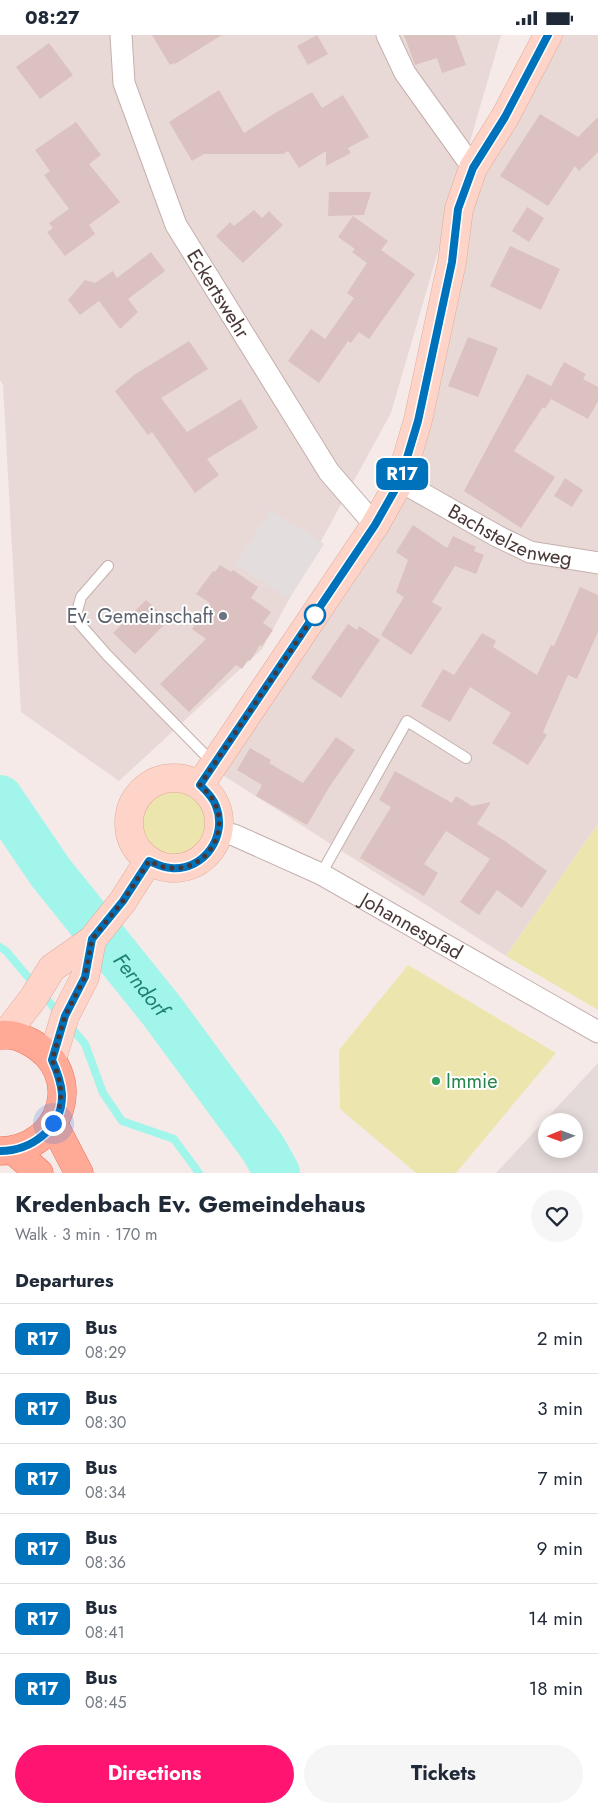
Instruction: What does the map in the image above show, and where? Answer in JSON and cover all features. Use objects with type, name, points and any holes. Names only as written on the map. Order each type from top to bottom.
[{"type":"main road","points":[[207,775],[167,777],[150,785],[136,798],[129,820],[130,832],[139,851],[149,861],[170,868],[190,865],[201,860],[212,849],[219,832],[220,819],[210,794],[207,775],[375,525],[400,481],[418,421],[452,262],[458,209],[473,168],[505,117],[548,35]]},
{"type":"main road","points":[[2,1035],[34,997],[52,968],[92,939],[123,901],[149,861]]},
{"type":"main road","points":[[52,1060],[65,1016],[85,977],[92,939]]},
{"type":"main road","points":[[2,1035],[23,1038],[40,1047],[52,1060],[60,1077],[62,1096],[58,1114],[48,1131],[33,1144],[7,1151]]},
{"type":"main road","points":[[53,1123],[79,1173]]},
{"type":"main road","points":[[7,1151],[39,1173]]},
{"type":"street","name":"Eckertswehr","points":[[121,35],[124,83],[176,225],[329,472],[375,525]]},
{"type":"street","points":[[387,35],[405,73],[473,168]]},
{"type":"street","name":"Bachstelzenweg","points":[[400,481],[496,536],[530,552],[598,563]]},
{"type":"street","name":"Johannespfad","points":[[219,832],[234,835],[321,874],[598,1032]]},
{"type":"lane","points":[[108,566],[81,597],[76,615],[79,623],[207,775]]},
{"type":"lane","points":[[321,874],[407,721],[466,758]]},
{"type":"shaded area","points":[[0,35],[501,35],[391,413],[262,649],[119,781],[21,712],[3,385],[0,380]]},
{"type":"shaded area","points":[[549,35],[598,35],[598,824],[506,956],[221,774],[364,563],[457,243],[482,178]]},
{"type":"shaded area","points":[[270,510],[324,544],[289,599],[235,565]]},
{"type":"shaded area","points":[[174,778],[191,781],[206,791],[216,806],[219,823],[216,840],[206,855],[191,865],[174,868],[157,865],[142,855],[132,840],[129,823],[132,806],[142,791],[157,781]]},
{"type":"shaded area","points":[[598,824],[598,1010],[506,956]]},
{"type":"shaded area","name":"Immie","points":[[408,965],[556,1053],[456,1173],[416,1173],[340,1109],[339,1050]]},
{"type":"shaded area","points":[[598,1063],[598,1173],[496,1173],[538,1128],[538,1158],[583,1158],[583,1113],[552,1113]]},
{"type":"building","points":[[152,35],[222,35],[175,64],[170,65]]},
{"type":"building","points":[[317,35],[328,54],[308,65],[297,46]]},
{"type":"building","points":[[404,35],[455,35],[466,65],[442,73],[437,58],[415,65]]},
{"type":"building","points":[[49,43],[73,75],[40,99],[16,67]]},
{"type":"building","points":[[219,90],[244,133],[312,92],[322,108],[343,95],[369,137],[348,148],[351,153],[326,166],[326,151],[299,168],[288,151],[283,154],[204,154],[192,161],[169,122]]},
{"type":"building","points":[[540,114],[578,137],[598,117],[598,152],[579,171],[575,166],[548,206],[500,176]]},
{"type":"building","points":[[76,122],[101,155],[89,164],[120,202],[89,225],[95,234],[65,256],[47,232],[53,228],[49,223],[69,209],[44,175],[50,171],[35,150]]},
{"type":"building","points":[[329,192],[371,192],[364,215],[328,216]]},
{"type":"building","points":[[527,207],[544,218],[529,242],[512,231]]},
{"type":"building","points":[[254,210],[262,218],[269,211],[283,225],[243,263],[216,236],[230,222],[234,226]]},
{"type":"building","points":[[353,216],[388,241],[381,250],[415,274],[369,339],[359,332],[351,343],[348,341],[319,383],[288,361],[311,329],[325,339],[354,298],[347,293],[367,263],[352,252],[355,249],[338,237]]},
{"type":"building","points":[[510,246],[560,269],[541,310],[490,286]]},
{"type":"building","points":[[151,252],[165,271],[128,299],[138,312],[120,329],[99,301],[80,315],[68,300],[85,280],[95,283],[113,271],[117,278]]},
{"type":"building","points":[[468,337],[498,348],[478,397],[448,386]]},
{"type":"building","points":[[189,341],[208,369],[161,398],[187,432],[241,399],[258,428],[207,459],[219,475],[195,493],[152,432],[148,435],[115,391],[134,375]]},
{"type":"building","points":[[564,362],[586,374],[583,379],[598,387],[598,401],[588,419],[551,399],[545,409],[543,407],[514,451],[555,477],[521,528],[464,491],[527,374],[551,386]]},
{"type":"building","points":[[565,478],[583,490],[572,507],[554,496]]},
{"type":"building","points":[[413,525],[447,548],[453,536],[476,547],[474,551],[484,555],[476,574],[455,566],[432,602],[442,608],[411,655],[381,635],[404,597],[396,592],[408,560],[396,552]]},
{"type":"building","name":"Ev. Gemeinschaft","points":[[220,565],[231,572],[233,570],[258,587],[251,598],[271,612],[263,623],[273,630],[242,669],[236,665],[189,712],[160,684],[206,639],[192,629],[210,603],[196,594],[213,571],[215,572]]},
{"type":"building","points":[[580,587],[598,595],[598,632],[577,679],[568,675],[543,732],[547,735],[528,765],[492,743],[511,713],[470,687],[450,722],[421,706],[443,669],[454,675],[482,633],[496,641],[493,647],[537,675],[551,645],[554,646]]},
{"type":"building","points":[[146,600],[168,621],[135,654],[113,633]]},
{"type":"building","points":[[348,624],[357,630],[359,626],[380,640],[341,698],[311,678]]},
{"type":"building","points":[[336,737],[355,750],[330,786],[307,825],[256,796],[262,785],[237,770],[250,748],[271,760],[269,763],[303,783]]},
{"type":"building","points":[[395,771],[452,803],[456,796],[472,806],[491,802],[477,824],[547,871],[522,908],[497,890],[479,915],[460,902],[490,859],[446,831],[424,864],[438,873],[424,896],[360,858],[391,807],[379,800]]},
{"type":"waterway","name":"Ferndorf","points":[[0,798],[51,873],[162,1011],[263,1148],[277,1173]]},
{"type":"waterway","points":[[0,947],[6,951],[60,1015]]},
{"type":"waterway","points":[[69,1025],[85,1044],[103,1093],[122,1121],[174,1139],[199,1173]]},
{"type":"bus line","name":"R17","points":[[0,1151],[14,1151],[33,1144],[48,1131],[58,1114],[62,1096],[60,1077],[52,1060],[65,1016],[85,977],[92,939],[123,901],[149,861],[161,866],[180,868],[201,860],[212,849],[219,832],[220,819],[210,794],[200,785],[375,525],[400,481],[418,421],[452,262],[458,209],[473,168],[505,117],[540,54],[548,35]]},
{"type":"place","name":"Ev. Gemeinschaft","points":[[223,616]]},
{"type":"place","name":"Immie","points":[[436,1081]]},
{"type":"route","points":[[53,1123],[58,1114],[62,1096],[60,1077],[52,1060],[65,1016],[85,977],[92,939],[123,901],[149,861],[161,866],[180,868],[201,860],[212,849],[219,832],[220,819],[210,794],[200,785],[320,607],[315,615]]}]
